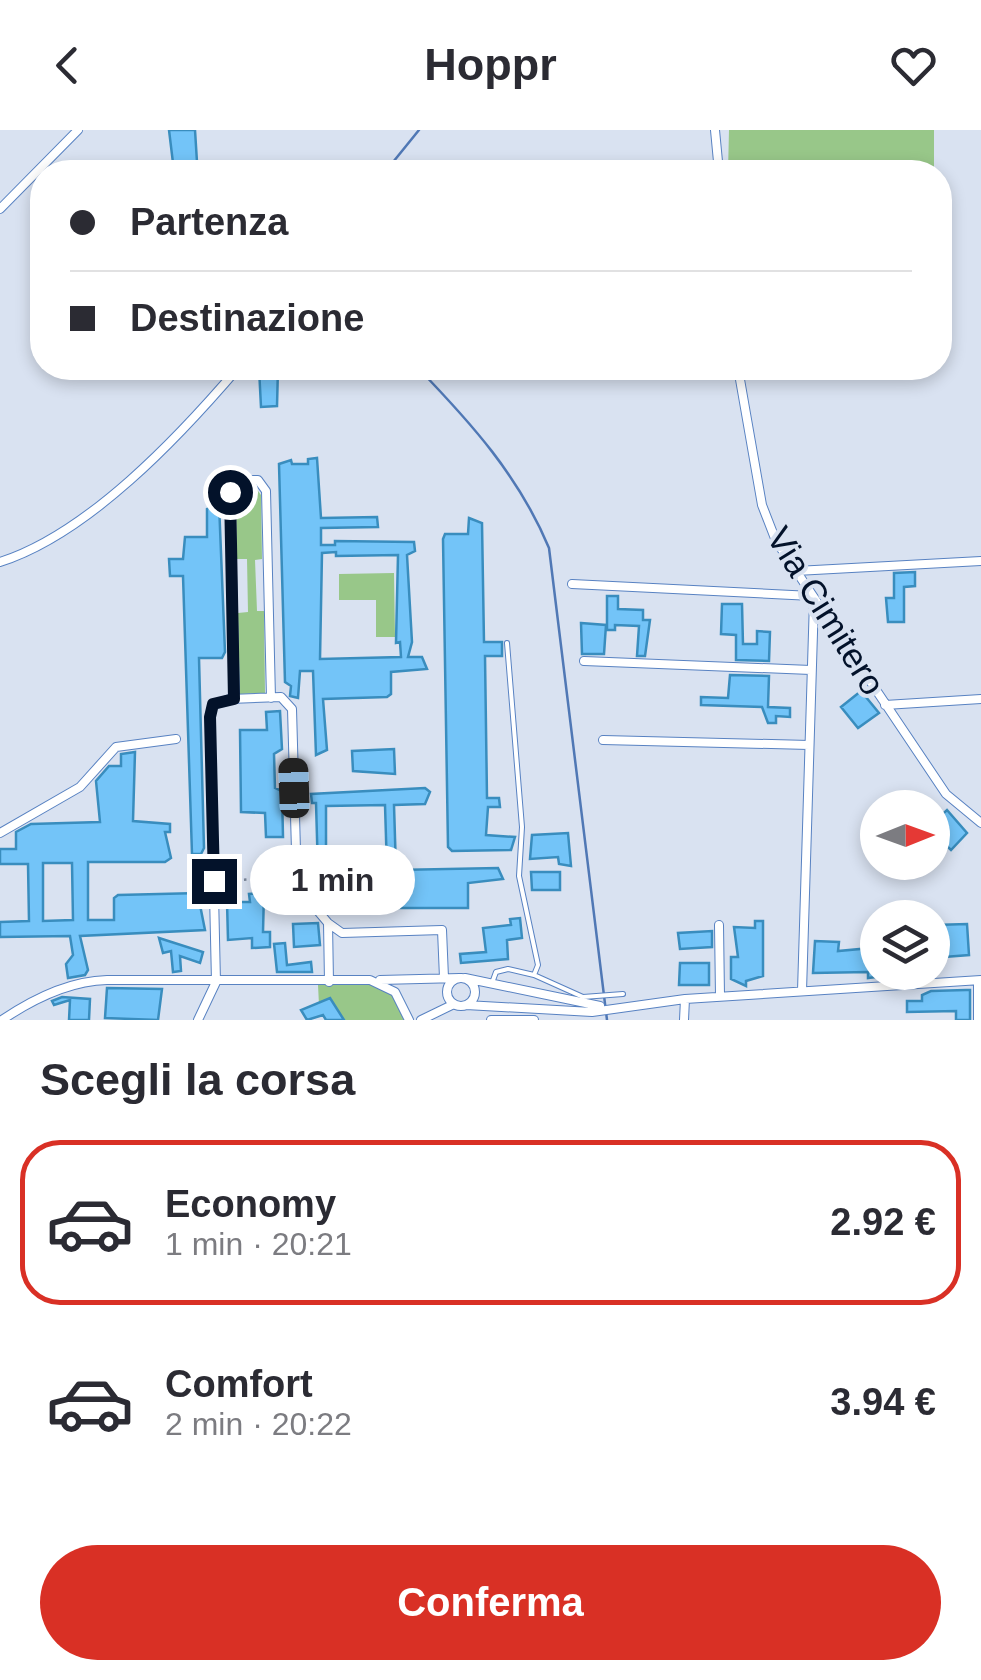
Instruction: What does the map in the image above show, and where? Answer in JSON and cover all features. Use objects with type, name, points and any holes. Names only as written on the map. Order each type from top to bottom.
[{"type":"street","points":[[48,160],[78,130]]},
{"type":"street","points":[[715,130],[718,160]]},
{"type":"street","points":[[0,209],[30,179]]},
{"type":"street","points":[[0,562],[38,548],[89,512],[226,380]]},
{"type":"street","name":"Via Cimitero","points":[[740,380],[762,504],[795,571],[946,794],[981,823]]},
{"type":"street","points":[[234,699],[230,492],[237,480],[247,478],[258,480],[266,490],[271,698]]},
{"type":"street","points":[[795,571],[981,561]]},
{"type":"street","points":[[572,584],[813,598],[802,991]]},
{"type":"street","points":[[584,661],[811,670]]},
{"type":"street","points":[[198,1020],[216,982],[210,717],[213,704],[234,699],[280,697],[292,709],[297,886],[342,933],[442,930],[444,978]]},
{"type":"street","points":[[885,704],[981,699]]},
{"type":"street","points":[[0,833],[80,787],[116,747],[176,739]]},
{"type":"street","points":[[603,740],[809,745]]},
{"type":"street","points":[[328,922],[329,982]]},
{"type":"street","points":[[720,925],[720,996]]},
{"type":"street","points":[[2,1020],[34,999],[93,980],[329,982],[463,978],[591,1009]]},
{"type":"street","points":[[460,1020],[460,1005],[448,988],[463,978]]},
{"type":"street","points":[[422,1020],[460,1005],[476,992],[463,978]]},
{"type":"street","points":[[370,980],[395,992],[409,1020]]},
{"type":"street","points":[[950,982],[980,980],[978,1020]]},
{"type":"street","points":[[460,1005],[591,1009],[860,988]]},
{"type":"street","points":[[684,1020],[685,999]]},
{"type":"street","points":[[491,1020],[534,1020]]},
{"type":"lane","points":[[507,643],[522,827],[519,876],[537,955],[534,975]]},
{"type":"lane","points":[[492,983],[496,972],[508,969],[534,975],[572,994],[623,994]]},
{"type":"path","points":[[214,881],[297,877]]},
{"type":"green space","points":[[729,130],[934,130],[934,160],[728,160]]},
{"type":"green space","points":[[253,484],[261,495],[262,559],[255,560],[257,611],[264,611],[265,693],[240,694],[238,613],[248,612],[247,559],[237,559],[236,492],[239,486]]},
{"type":"green space","points":[[394,573],[395,637],[376,637],[376,600],[339,600],[339,574]]},
{"type":"green space","points":[[370,984],[392,995],[404,1020],[342,1020],[331,998],[319,1005],[318,985]]},
{"type":"building","points":[[169,130],[195,130],[197,160],[173,160]]},
{"type":"building","points":[[260,380],[278,380],[277,406],[261,407]]},
{"type":"building","points":[[317,458],[321,518],[377,517],[378,527],[321,528],[321,545],[335,545],[335,541],[414,542],[415,551],[407,555],[412,642],[408,657],[422,657],[427,669],[391,672],[391,694],[387,697],[323,699],[327,750],[316,755],[313,671],[300,671],[298,698],[290,696],[291,686],[285,682],[279,464],[291,460],[292,464],[308,464],[308,459]],"holes":[[[336,552],[336,556],[398,555],[396,643],[400,642],[401,657],[320,659],[322,553]]]},
{"type":"building","points":[[219,503],[225,652],[222,658],[199,658],[204,848],[201,854],[192,854],[183,576],[170,576],[169,559],[183,559],[185,537],[207,537],[207,509]]},
{"type":"building","points":[[469,518],[482,523],[484,642],[502,642],[502,656],[485,656],[487,798],[499,798],[500,807],[488,807],[486,835],[515,837],[511,850],[452,851],[448,847],[443,539],[445,534],[468,534]]},
{"type":"building","points":[[915,572],[915,586],[904,587],[904,622],[888,622],[886,598],[894,598],[894,573]]},
{"type":"building","points":[[607,596],[618,596],[618,609],[643,610],[643,620],[650,620],[645,656],[637,656],[639,626],[615,625],[615,630],[607,630]]},
{"type":"building","points":[[722,604],[742,604],[743,644],[757,644],[757,631],[770,632],[769,661],[736,660],[736,635],[721,634]]},
{"type":"building","points":[[581,623],[606,625],[604,654],[582,654]]},
{"type":"building","points":[[730,675],[769,676],[768,707],[790,708],[790,717],[776,716],[776,723],[768,723],[762,707],[701,705],[701,697],[728,698]]},
{"type":"building","points":[[861,691],[879,713],[858,728],[841,707]]},
{"type":"building","points":[[280,711],[282,749],[274,754],[275,788],[282,791],[283,837],[266,837],[265,813],[241,812],[240,730],[267,730],[266,712]]},
{"type":"building","points":[[394,749],[395,774],[353,771],[352,751]]},
{"type":"building","points":[[135,752],[133,821],[170,824],[170,832],[165,832],[171,858],[165,862],[88,862],[88,920],[114,920],[114,898],[118,895],[200,893],[205,896],[205,905],[200,905],[205,930],[80,936],[88,970],[85,975],[68,978],[66,964],[73,955],[70,936],[0,937],[0,922],[29,921],[28,864],[0,864],[0,849],[16,849],[16,832],[31,824],[100,822],[96,781],[109,766],[121,766],[121,754]],"holes":[[[43,863],[72,863],[73,920],[43,921]]]},
{"type":"building","points":[[425,788],[430,792],[425,804],[394,805],[396,870],[498,868],[503,879],[468,883],[468,908],[331,908],[330,887],[313,884],[313,875],[318,872],[316,803],[312,803],[311,794]],"holes":[[[385,805],[387,870],[326,871],[326,806]]]},
{"type":"building","points":[[950,813],[967,833],[950,849]]},
{"type":"building","points":[[568,833],[571,866],[559,864],[558,857],[530,859],[532,835]]},
{"type":"building","points":[[531,872],[560,872],[560,890],[532,890]]},
{"type":"building","points":[[264,893],[263,932],[270,932],[270,947],[252,948],[252,938],[228,940],[227,902],[250,902],[249,894]]},
{"type":"building","points":[[520,918],[522,938],[507,940],[508,959],[461,963],[460,954],[486,952],[483,928],[511,925],[510,919]]},
{"type":"building","points":[[755,921],[763,921],[763,976],[746,981],[746,986],[731,979],[731,957],[738,957],[734,927],[755,928]]},
{"type":"building","points":[[318,923],[320,945],[294,947],[293,924]]},
{"type":"building","points":[[967,924],[969,955],[950,957],[950,925]]},
{"type":"building","points":[[712,931],[712,947],[680,949],[678,933]]},
{"type":"building","points":[[159,938],[203,952],[200,963],[180,956],[181,971],[173,972],[171,951],[163,953]]},
{"type":"building","points":[[815,941],[839,942],[838,951],[860,949],[860,972],[813,973]]},
{"type":"building","points":[[285,943],[287,965],[311,962],[312,972],[277,972],[274,944]]},
{"type":"building","points":[[680,963],[709,963],[709,985],[679,985]]},
{"type":"building","points":[[107,988],[162,989],[158,1020],[105,1018]]},
{"type":"building","points":[[970,990],[970,1020],[956,1020],[956,1011],[907,1012],[907,1001],[922,1001],[922,995],[931,991]]},
{"type":"building","points":[[62,997],[90,999],[89,1020],[69,1020],[70,1000],[54,1005],[52,1001]]},
{"type":"building","points":[[330,998],[344,1020],[326,1020],[323,1015],[307,1020],[301,1010]]},
{"type":"waterway","points":[[395,160],[419,130]]},
{"type":"waterway","points":[[429,380],[508,474],[549,548],[607,1020]]},
{"type":"route","points":[[214,881],[210,717],[213,704],[234,699],[230,492]]}]
